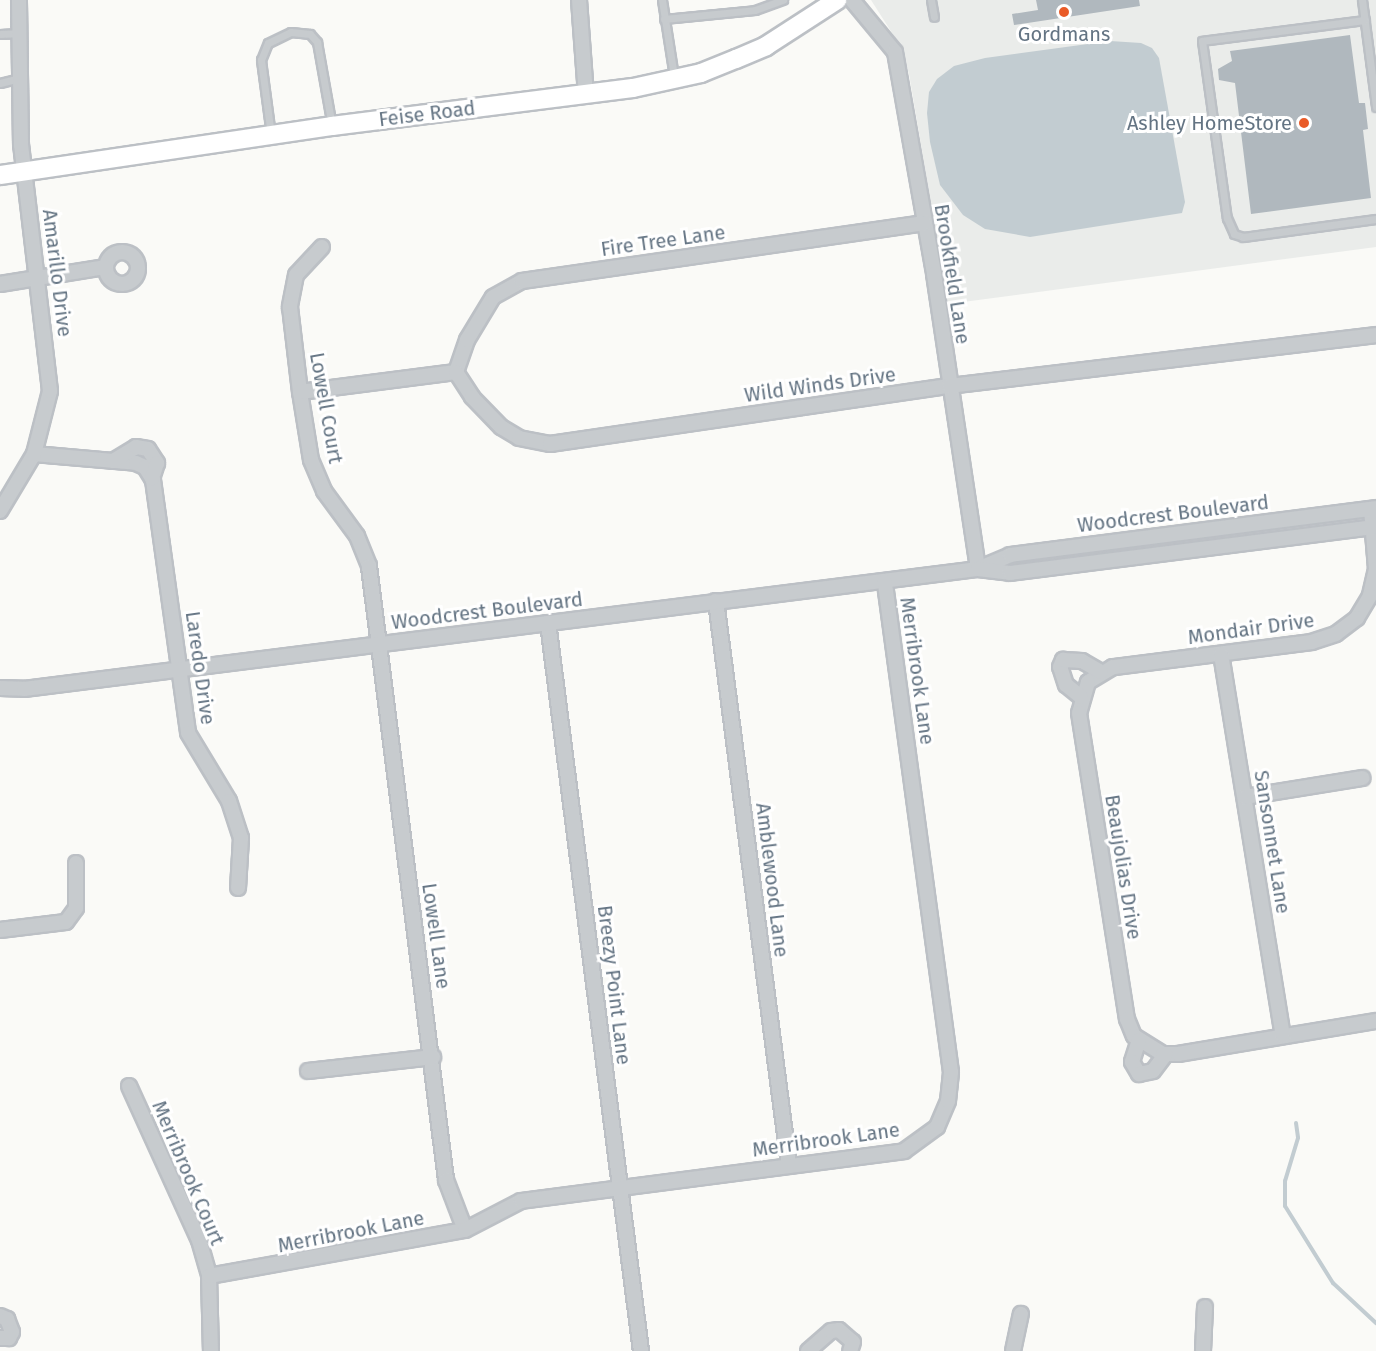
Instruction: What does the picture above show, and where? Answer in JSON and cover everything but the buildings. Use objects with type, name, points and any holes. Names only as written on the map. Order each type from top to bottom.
[{"type":"main road","name":"Feise Road","points":[[0,175],[333,126],[586,94],[675,79],[766,45],[837,0]]},
{"type":"street","name":"Amarillo Drive","points":[[0,511],[34,454],[50,391],[39,278],[24,171],[19,0]]},
{"type":"street","points":[[579,0],[586,94]]},
{"type":"street","name":"Brookfield Lane","points":[[852,0],[895,52],[925,223],[978,569]]},
{"type":"street","name":"Fire Tree Lane","points":[[456,372],[467,340],[493,297],[522,281],[925,223]]},
{"type":"street","name":"Lowell Court","points":[[322,247],[296,275],[290,307],[300,392],[311,460],[324,491],[357,536],[369,566],[380,644]]},
{"type":"street","points":[[0,284],[105,267]]},
{"type":"street","name":"Wild Winds Drive","points":[[456,372],[472,397],[501,427],[519,438],[550,444],[949,386],[1376,334]]},
{"type":"street","points":[[300,392],[456,372]]},
{"type":"street","name":"Laredo Drive","points":[[34,454],[113,461],[145,467],[152,478],[188,733],[228,801],[241,838],[238,888]]},
{"type":"street","name":"Woodcrest Boulevard","points":[[978,569],[1010,555],[1373,508]]},
{"type":"street","name":"Mondair Drive","points":[[1101,672],[1113,667],[1312,642],[1336,634],[1356,618],[1371,596],[1376,569],[1373,508]]},
{"type":"street","name":"Woodcrest Boulevard","points":[[0,688],[24,690],[978,569],[1010,573],[1374,527]]},
{"type":"street","name":"Merribrook Lane","points":[[209,1276],[465,1230],[521,1201],[904,1151],[937,1128],[948,1101],[951,1072],[885,581]]},
{"type":"street","name":"Amblewood Lane","points":[[716,601],[789,1165]]},
{"type":"street","name":"Breezy Point Lane","points":[[548,623],[641,1351]]},
{"type":"street","name":"Lowell Lane","points":[[380,644],[446,1180],[465,1230]]},
{"type":"street","name":"Sansonnet Lane","points":[[1221,654],[1284,1036]]},
{"type":"street","points":[[1063,660],[1082,661],[1101,672],[1088,682],[1081,697],[1066,685],[1060,667],[1063,660]]},
{"type":"street","name":"Beaujolias Drive","points":[[1081,697],[1079,713],[1127,1019],[1139,1040]]},
{"type":"street","points":[[1245,797],[1362,778]]},
{"type":"street","points":[[0,930],[66,922],[76,908],[76,863]]},
{"type":"street","points":[[1166,1054],[1153,1071],[1139,1074],[1132,1062],[1139,1040],[1166,1054],[1376,1021]]},
{"type":"street","points":[[308,1071],[432,1057]]},
{"type":"street","name":"Merribrook Court","points":[[129,1086],[185,1206],[209,1276],[211,1351]]},
{"type":"street","points":[[1203,1351],[1205,1307]]},
{"type":"street","points":[[1013,1351],[1021,1314]]},
{"type":"street","points":[[0,1316],[7,1319],[12,1332],[9,1338],[0,1338]]},
{"type":"street","points":[[808,1351],[831,1331],[839,1330],[853,1342],[850,1351]]},
{"type":"lane","points":[[662,0],[675,79]]},
{"type":"lane","points":[[664,19],[755,10],[783,0]]},
{"type":"lane","points":[[931,0],[934,17]]},
{"type":"lane","points":[[1362,0],[1376,107]]},
{"type":"lane","points":[[1365,20],[1202,41],[1227,218],[1234,234],[1243,237],[1376,219]]},
{"type":"lane","points":[[271,135],[261,60],[268,42],[291,32],[310,34],[317,42],[333,126]]},
{"type":"lane","points":[[0,34],[20,33]]},
{"type":"lane","points":[[0,82],[20,78]]},
{"type":"shaded area","points":[[871,0],[1376,0],[1376,247],[948,304],[909,74],[901,47]]},
{"type":"shaded area","points":[[1110,41],[1141,43],[1152,48],[1159,58],[1185,202],[1182,213],[1030,237],[985,229],[963,215],[940,185],[930,142],[927,113],[929,92],[937,79],[954,66],[985,58]]},
{"type":"waterway","points":[[1296,1123],[1298,1138],[1285,1181],[1285,1206],[1333,1283],[1376,1323]]},
{"type":"place","name":"Gordmans","points":[[1064,12]]},
{"type":"place","name":"Ashley HomeStore","points":[[1304,123]]}]
